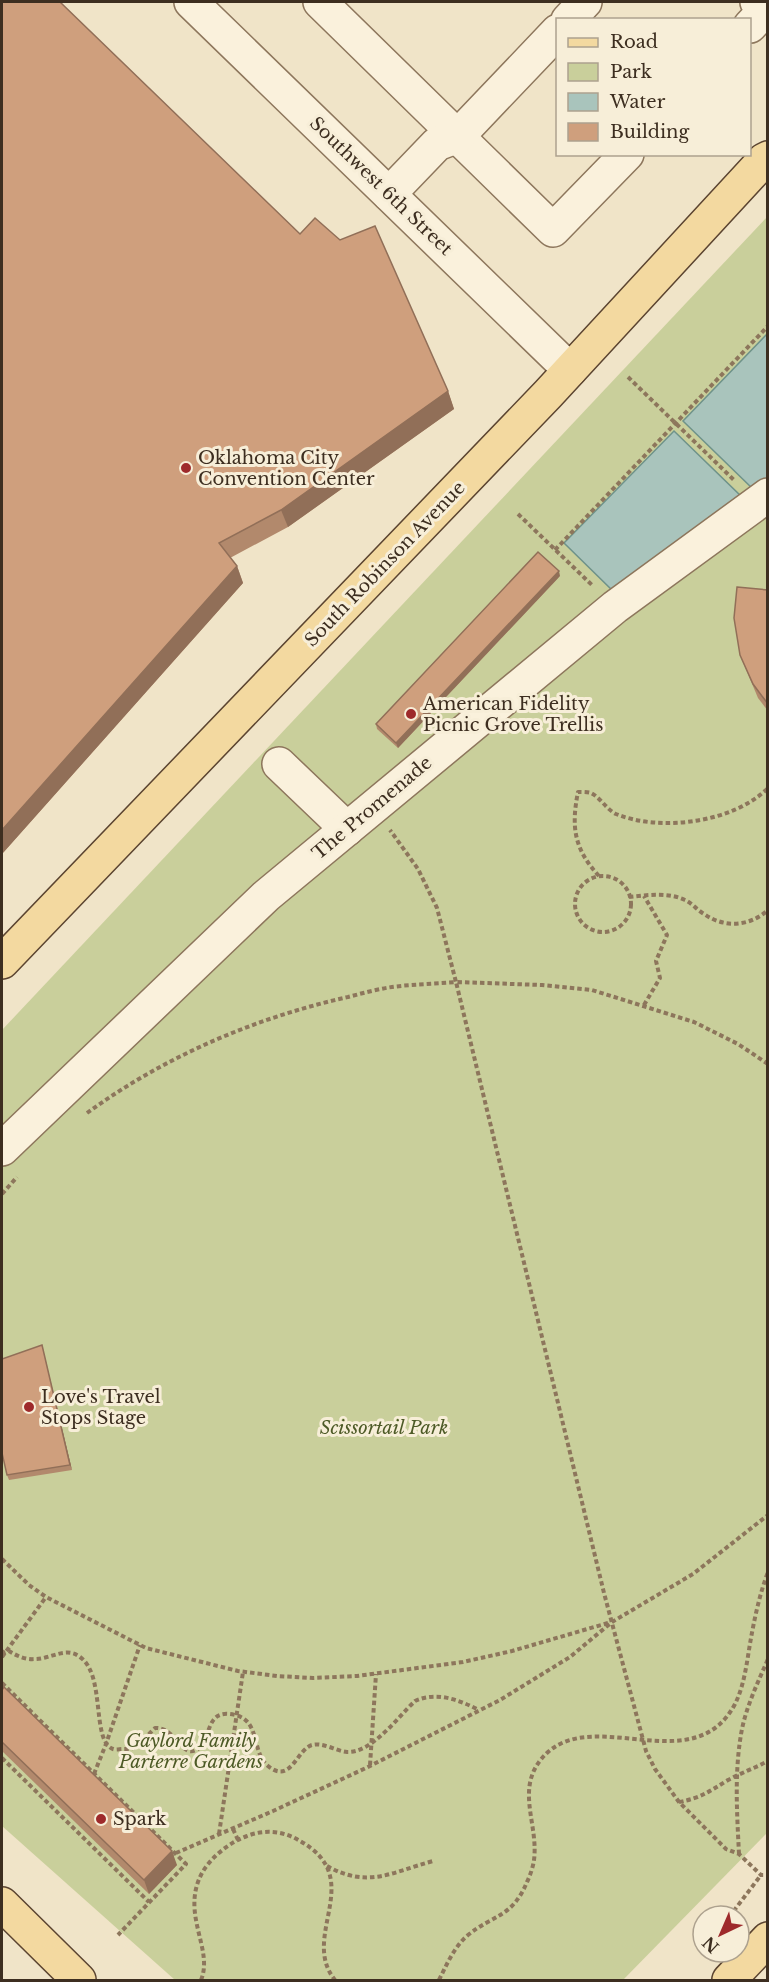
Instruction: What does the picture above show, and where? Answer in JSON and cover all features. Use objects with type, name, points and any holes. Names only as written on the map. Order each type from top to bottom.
[{"type":"main road","name":"South Robinson Avenue","points":[[2,962],[570,370],[766,153]]},
{"type":"main road","points":[[2,1904],[79,1980]]},
{"type":"main road","points":[[729,1980],[768,1939]]},
{"type":"street","name":"Southwest 6th Street","points":[[190,2],[570,370]]},
{"type":"street","points":[[320,2],[553,230],[625,156]]},
{"type":"street","points":[[570,18],[585,2]]},
{"type":"street","points":[[751,25],[765,10],[757,2]]},
{"type":"street","points":[[398,202],[453,160],[458,136],[556,33]]},
{"type":"street","name":"The Promenade","points":[[2,1149],[266,896],[615,607],[762,499]]},
{"type":"street","points":[[279,764],[347,829]]},
{"type":"path","points":[[555,550],[768,326]]},
{"type":"path","points":[[628,376],[675,422],[762,499]]},
{"type":"path","points":[[518,514],[615,607]]},
{"type":"path","points":[[599,876],[584,857],[574,832],[573,813],[578,792],[591,793],[614,813],[640,821],[666,824],[730,812],[768,788]]},
{"type":"path","points":[[373,808],[418,869],[437,908],[643,1740],[655,1768],[679,1802],[726,1849],[739,1854],[761,1875],[768,1875]]},
{"type":"path","points":[[599,876],[616,879],[623,885],[629,897],[630,910],[626,919],[612,931],[592,930],[579,918],[575,909],[578,891],[583,884],[599,876]]},
{"type":"path","points":[[629,897],[661,894],[685,900],[703,914],[724,924],[748,922],[768,910]]},
{"type":"path","points":[[644,896],[667,935],[656,961],[660,978],[644,1005]]},
{"type":"path","points":[[84,1115],[131,1083],[189,1052],[254,1024],[320,1003],[391,987],[456,982],[542,985],[592,990],[694,1022],[738,1044],[768,1064]]},
{"type":"path","points":[[168,1856],[370,1766],[480,1710],[570,1657],[612,1622],[693,1574],[768,1515]]},
{"type":"path","points":[[2,1559],[29,1585],[46,1597],[140,1645],[164,1654],[243,1672],[313,1678],[376,1674],[463,1662],[512,1651],[612,1622]]},
{"type":"path","points":[[439,1980],[460,1943],[513,1907],[527,1882],[534,1860],[527,1798],[538,1764],[548,1752],[580,1737],[671,1742],[694,1737],[711,1730],[725,1719],[735,1704],[742,1686],[757,1607],[768,1572]]},
{"type":"path","points":[[2,1654],[46,1597]]},
{"type":"path","points":[[92,1781],[140,1645]]},
{"type":"path","points":[[2,1654],[9,1651],[27,1659],[37,1659],[65,1652],[74,1653],[83,1659],[93,1675],[96,1686],[99,1718],[106,1744],[113,1750],[131,1749],[140,1744],[155,1728],[160,1728],[170,1732],[183,1748],[195,1751],[200,1747],[211,1723],[225,1713],[237,1715],[249,1723],[264,1760],[269,1767],[277,1770],[291,1768],[312,1745],[354,1752],[362,1750],[419,1699],[442,1696],[480,1710]]},
{"type":"path","points":[[739,1854],[737,1776],[742,1729],[757,1682],[768,1659]]},
{"type":"path","points":[[219,1835],[243,1672]]},
{"type":"path","points":[[370,1766],[376,1674]]},
{"type":"path","points":[[2,1683],[186,1864],[118,1935]]},
{"type":"path","points":[[6,1696],[10,1692]]},
{"type":"path","points":[[2,1758],[149,1902]]},
{"type":"path","points":[[679,1802],[697,1799],[768,1761]]},
{"type":"path","points":[[233,1829],[238,1840]]},
{"type":"path","points":[[201,1980],[205,1967],[195,1920],[195,1893],[202,1873],[218,1855],[238,1840],[249,1835],[268,1832],[283,1833],[309,1846],[326,1866],[332,1886],[332,1897],[326,1924],[324,1958],[330,1975],[335,1980]]},
{"type":"path","points":[[326,1866],[356,1879],[392,1873],[433,1861]]},
{"type":"path","points":[[740,1904],[761,1875]]},
{"type":"green space","name":"Scissortail Park","points":[[767,217],[767,1833],[697,1904],[691,1904],[691,1911],[623,1980],[175,1980],[2,1826],[2,1030]]},
{"type":"water","points":[[767,334],[767,480],[754,490],[683,421]]},
{"type":"water","points":[[674,431],[746,501],[613,591],[564,543]]},
{"type":"building","name":"Oklahoma City Convention Center","points":[[2,2],[60,2],[300,234],[315,218],[340,240],[375,226],[448,391],[281,510],[219,543],[237,566],[2,830]]},
{"type":"building","points":[[538,552],[559,571],[396,743],[376,724]]},
{"type":"building","points":[[737,587],[768,590],[768,704],[753,684],[740,655],[734,618]]},
{"type":"building","name":"Love's Travel Stops Stage","points":[[42,1345],[70,1465],[7,1475],[2,1453],[2,1359]]},
{"type":"building","name":"Spark","points":[[4,1687],[172,1851],[144,1880],[2,1742],[2,1690]]},
{"type":"place","name":"Oklahoma City Convention Center","points":[[186,468]]},
{"type":"place","name":"American Fidelity Picnic Grove Trellis","points":[[411,714]]},
{"type":"place","name":"Love's Travel Stops Stage","points":[[29,1407]]},
{"type":"place","name":"Spark","points":[[101,1819]]},
{"type":"park label","name":"Gaylord Family Parterre Gardens","points":[[191,1751]]}]
